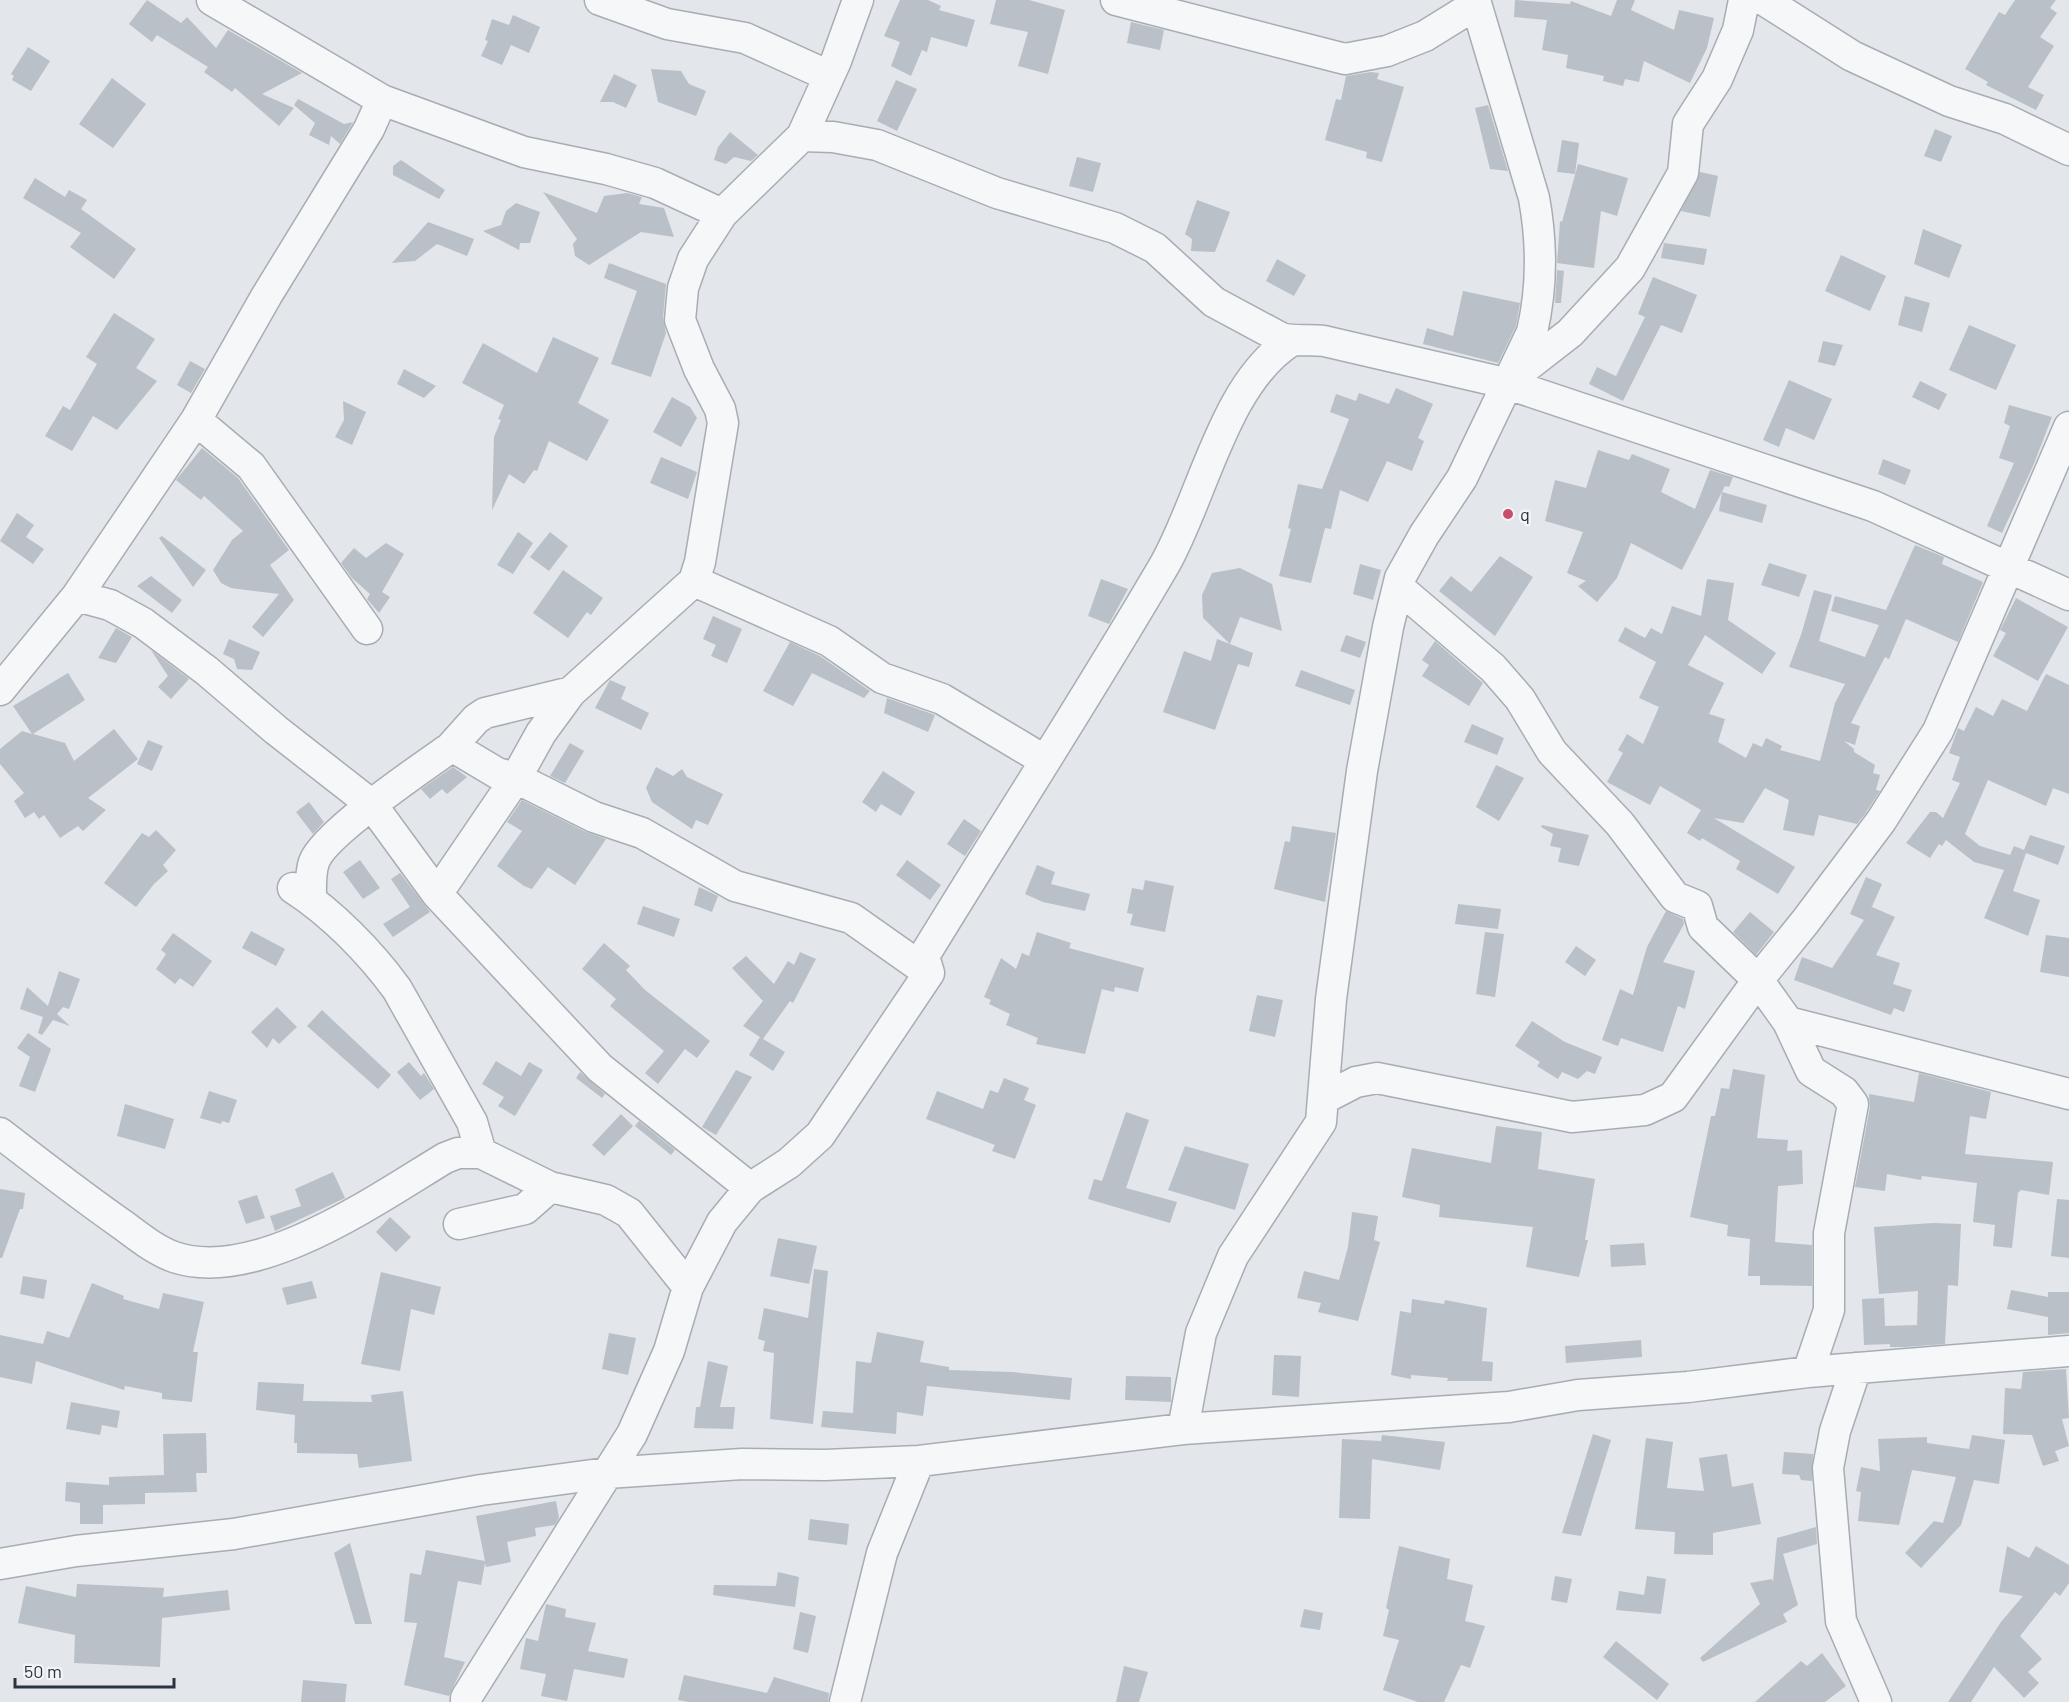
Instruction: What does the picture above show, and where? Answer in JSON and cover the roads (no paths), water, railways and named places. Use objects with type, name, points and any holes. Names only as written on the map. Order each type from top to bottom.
[{"type":"street","points":[[212,0],[382,100],[524,152],[606,169],[655,183],[722,214]]},
{"type":"street","points":[[600,0],[668,24],[746,38],[829,76]]},
{"type":"street","points":[[437,894],[516,778],[541,733],[571,692],[694,580],[700,562],[723,423],[720,409],[699,369],[680,320],[683,288],[693,259],[722,214],[802,136],[829,76],[858,0]]},
{"type":"street","points":[[1116,0],[1345,59],[1387,51],[1425,36],[1475,2],[1528,174],[1538,221],[1539,293],[1532,332],[1505,383],[1462,478],[1424,535],[1398,586],[1362,771],[1331,999],[1321,1122],[1233,1256],[1201,1333],[1183,1429]]},
{"type":"street","points":[[1505,383],[1570,333],[1630,268],[1683,173],[1688,124],[1717,79],[1738,30],[1744,0]]},
{"type":"street","points":[[1764,0],[1852,56],[1949,101],[2005,119],[2069,150]]},
{"type":"street","points":[[0,690],[77,596],[196,420],[267,295],[369,129],[382,100]]},
{"type":"street","points":[[802,136],[833,137],[877,145],[997,193],[1122,231],[1155,248],[1214,302],[1273,334],[1291,341]]},
{"type":"street","points":[[929,973],[924,956],[1165,564],[1246,387],[1275,351],[1291,341],[1300,339],[1324,341],[1505,383],[1873,506],[2069,595]]},
{"type":"street","points":[[196,420],[251,466],[367,629]]},
{"type":"street","points":[[1323,1099],[1356,1083],[1377,1078],[1557,1116],[1572,1117],[1645,1110],[1673,1097],[1758,980],[1881,820],[1938,731],[2069,427]]},
{"type":"street","points":[[694,580],[829,642],[882,678],[942,699],[1044,760]]},
{"type":"street","points":[[1398,586],[1493,668],[1521,699],[1552,752],[1620,824],[1675,897],[1698,906],[1702,927],[1758,980],[1788,1022],[1811,1071],[1844,1092],[1853,1104],[1829,1233],[1829,1310],[1808,1372]]},
{"type":"street","points":[[77,596],[110,605],[143,623],[207,671],[276,730],[372,805],[437,894],[600,1068],[750,1188]]},
{"type":"street","points":[[481,1153],[472,1122],[397,989],[384,972],[302,893],[317,855],[372,805],[450,748],[476,719],[485,714],[571,692]]},
{"type":"street","points":[[450,748],[460,749],[497,773],[516,778],[594,817],[642,833],[735,886],[851,918],[929,973]]},
{"type":"street","points":[[468,1701],[632,1434],[657,1382],[688,1287],[722,1222],[750,1188],[789,1163],[820,1135],[929,973]]},
{"type":"street","points":[[1788,1022],[2069,1094]]},
{"type":"street","points":[[0,1133],[64,1183],[156,1248],[189,1261],[227,1261],[279,1247],[339,1222],[445,1158],[458,1153],[481,1153],[550,1187],[606,1200],[629,1213],[688,1287]]},
{"type":"street","points":[[459,1224],[525,1209],[550,1187]]},
{"type":"street","points":[[0,1564],[76,1551],[234,1534],[481,1490],[607,1473],[742,1464],[825,1465],[919,1461],[1183,1429],[1509,1407],[1578,1395],[1688,1387],[1808,1372],[2069,1351]]},
{"type":"street","points":[[1856,1368],[1835,1431],[1828,1468],[1841,1621],[1876,1702]]},
{"type":"street","points":[[845,1702],[882,1553],[919,1461]]},
{"type":"place","name":"q","points":[[1508,514]]}]
